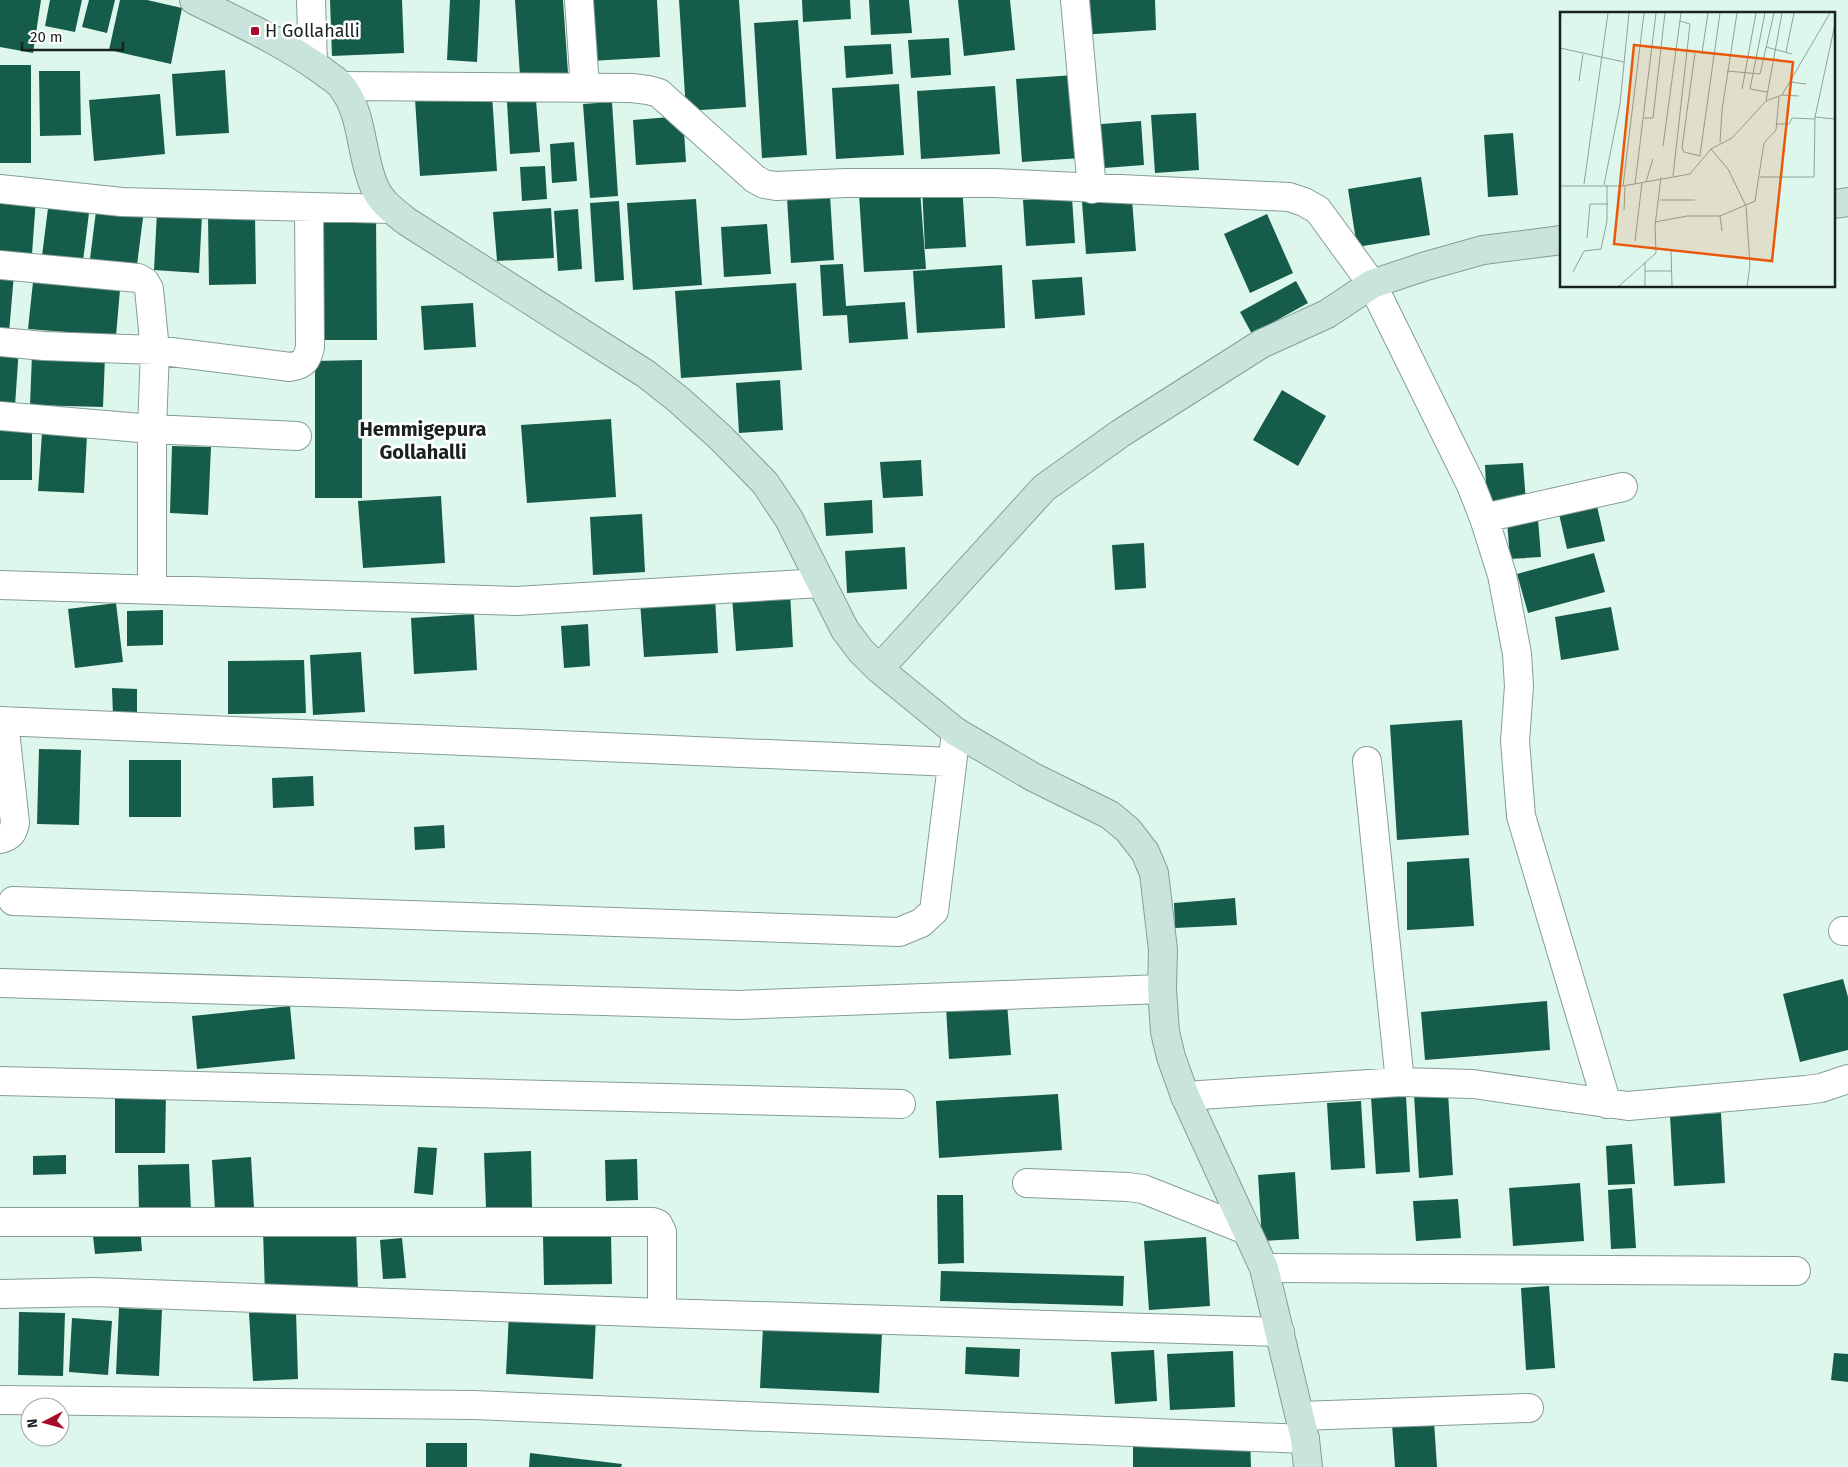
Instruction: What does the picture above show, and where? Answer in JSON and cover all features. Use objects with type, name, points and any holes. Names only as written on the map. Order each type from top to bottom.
[{"type":"street","points":[[194,0],[255,31],[313,64],[342,86],[354,110],[375,190],[406,222],[646,374],[679,400],[720,437],[765,484],[789,519],[845,630],[878,669],[956,732],[1033,777],[1110,815],[1128,830],[1145,852],[1154,872],[1163,950],[1162,989],[1165,1032],[1171,1057],[1185,1096],[1264,1268],[1302,1427],[1308,1467]]},
{"type":"street","points":[[311,0],[313,64]]},
{"type":"street","points":[[579,0],[585,88]]},
{"type":"street","points":[[1075,0],[1092,189]]},
{"type":"street","points":[[342,86],[632,88],[648,90],[659,94],[755,179],[764,184],[776,186],[846,183],[994,183],[1289,197],[1304,202],[1318,210],[1372,284],[1471,485],[1484,518],[1502,576],[1517,654],[1519,686],[1515,741],[1521,816],[1607,1104]]},
{"type":"street","points":[[0,189],[122,202],[392,209]]},
{"type":"street","points":[[0,342],[44,346],[155,350],[290,367],[300,366],[308,356],[310,347],[309,207]]},
{"type":"street","points":[[878,669],[1044,488],[1121,433],[1261,344],[1327,314],[1372,284],[1483,250],[1560,240]]},
{"type":"street","points":[[0,265],[138,278],[145,282],[149,289],[155,350],[152,429],[152,589]]},
{"type":"street","points":[[0,416],[152,429],[297,436]]},
{"type":"street","points":[[1484,518],[1623,487]]},
{"type":"street","points":[[0,586],[516,601],[821,583]]},
{"type":"street","points":[[0,839],[6,838],[11,834],[15,823],[2,721],[952,762]]},
{"type":"street","points":[[13,901],[899,932],[921,923],[934,910],[956,732]]},
{"type":"street","points":[[1367,762],[1400,1082]]},
{"type":"street","points":[[0,983],[738,1006],[1162,989]]},
{"type":"street","points":[[1185,1096],[1400,1082],[1482,1085],[1607,1104],[1643,1105],[1806,1090],[1821,1088],[1848,1079]]},
{"type":"street","points":[[0,1081],[901,1104]]},
{"type":"street","points":[[1028,1183],[1143,1189],[1246,1230]]},
{"type":"street","points":[[0,1222],[653,1222],[661,1227],[662,1232],[662,1313]]},
{"type":"street","points":[[1264,1268],[1796,1272]]},
{"type":"street","points":[[0,1294],[94,1292],[662,1313],[1280,1332]]},
{"type":"street","points":[[0,1400],[474,1405],[1302,1427],[1529,1408]]},
{"type":"building","points":[[0,0],[41,0],[33,53],[0,47]]},
{"type":"building","points":[[50,0],[82,0],[75,32],[45,26]]},
{"type":"building","points":[[89,0],[115,0],[107,33],[82,27]]},
{"type":"building","points":[[120,0],[147,0],[182,8],[171,64],[109,50]]},
{"type":"building","points":[[330,0],[402,0],[404,53],[332,56]]},
{"type":"building","points":[[450,0],[480,0],[477,62],[447,60]]},
{"type":"building","points":[[515,0],[563,0],[568,73],[520,76]]},
{"type":"building","points":[[587,0],[657,0],[660,57],[591,61]]},
{"type":"building","points":[[679,0],[739,0],[746,107],[686,111]]},
{"type":"building","points":[[802,0],[850,0],[851,19],[803,22]]},
{"type":"building","points":[[869,0],[909,0],[912,33],[871,35]]},
{"type":"building","points":[[958,0],[1010,0],[1015,50],[964,56]]},
{"type":"building","points":[[1077,0],[1155,0],[1156,30],[1080,35]]},
{"type":"building","points":[[798,20],[807,155],[762,158],[754,23]]},
{"type":"building","points":[[949,38],[951,75],[911,78],[908,40]]},
{"type":"building","points":[[891,44],[893,74],[846,78],[844,46]]},
{"type":"building","points":[[0,65],[31,65],[31,163],[0,163]]},
{"type":"building","points":[[225,70],[229,133],[176,136],[172,74]]},
{"type":"building","points":[[39,71],[80,71],[81,135],[40,136]]},
{"type":"building","points":[[1075,75],[1081,158],[1022,162],[1016,79]]},
{"type":"building","points":[[899,84],[904,155],[836,159],[832,88]]},
{"type":"building","points":[[995,86],[1000,154],[921,159],[917,91]]},
{"type":"building","points":[[160,94],[165,154],[94,161],[89,100]]},
{"type":"building","points":[[492,94],[497,171],[420,176],[415,99]]},
{"type":"building","points":[[536,100],[540,152],[510,154],[507,102]]},
{"type":"building","points":[[612,102],[618,196],[590,198],[583,104]]},
{"type":"building","points":[[1196,113],[1199,170],[1155,173],[1151,115]]},
{"type":"building","points":[[683,116],[686,162],[636,165],[633,120]]},
{"type":"building","points":[[1141,121],[1144,165],[1091,169],[1089,125]]},
{"type":"building","points":[[1513,133],[1518,195],[1488,197],[1484,135]]},
{"type":"building","points":[[574,142],[577,181],[552,183],[550,144]]},
{"type":"building","points":[[545,166],[547,199],[522,201],[520,167]]},
{"type":"building","points":[[1421,177],[1430,235],[1357,247],[1348,189]]},
{"type":"building","points":[[962,184],[966,247],[925,249],[922,186]]},
{"type":"building","points":[[920,190],[926,269],[864,272],[859,194]]},
{"type":"building","points":[[0,195],[36,198],[32,254],[0,252]]},
{"type":"building","points":[[830,195],[834,260],[791,263],[787,198]]},
{"type":"building","points":[[1072,197],[1075,243],[1026,246],[1023,200]]},
{"type":"building","points":[[696,199],[702,285],[633,290],[627,203]]},
{"type":"building","points":[[1132,199],[1136,251],[1086,254],[1082,202]]},
{"type":"building","points":[[49,200],[90,205],[83,261],[42,256]]},
{"type":"building","points":[[619,201],[624,280],[595,282],[590,203]]},
{"type":"building","points":[[97,203],[144,210],[137,265],[90,259]]},
{"type":"building","points":[[551,208],[554,258],[497,261],[493,212]]},
{"type":"building","points":[[578,209],[582,269],[558,271],[554,211]]},
{"type":"building","points":[[157,212],[202,215],[199,273],[154,270]]},
{"type":"building","points":[[1267,214],[1293,273],[1250,293],[1224,234]]},
{"type":"building","points":[[255,215],[256,284],[209,285],[208,216]]},
{"type":"building","points":[[318,217],[376,217],[377,340],[318,340]]},
{"type":"building","points":[[767,224],[771,274],[724,277],[721,227]]},
{"type":"building","points":[[843,264],[846,306],[905,302],[908,339],[849,343],[847,315],[823,316],[820,265]]},
{"type":"building","points":[[1002,265],[1005,328],[917,333],[913,271]]},
{"type":"building","points":[[0,272],[14,274],[9,333],[0,332]]},
{"type":"building","points":[[1082,277],[1085,315],[1035,319],[1032,280]]},
{"type":"building","points":[[1296,281],[1308,303],[1252,334],[1240,312]]},
{"type":"building","points":[[33,282],[120,290],[116,336],[28,329]]},
{"type":"building","points":[[796,283],[802,370],[681,378],[675,291]]},
{"type":"building","points":[[473,303],[476,347],[424,350],[421,306]]},
{"type":"building","points":[[0,347],[19,347],[15,406],[0,405]]},
{"type":"building","points":[[32,355],[105,357],[103,407],[30,405]]},
{"type":"building","points":[[362,360],[362,498],[315,498],[315,361]]},
{"type":"building","points":[[780,380],[783,430],[739,433],[736,383]]},
{"type":"building","points":[[1282,390],[1326,416],[1298,466],[1253,440]]},
{"type":"building","points":[[611,419],[616,497],[527,503],[521,425]]},
{"type":"building","points":[[0,428],[32,428],[32,480],[0,480]]},
{"type":"building","points":[[42,433],[87,435],[84,493],[38,491]]},
{"type":"building","points":[[172,446],[211,447],[208,515],[170,513]]},
{"type":"building","points":[[921,460],[923,496],[883,498],[880,462]]},
{"type":"building","points":[[1523,463],[1526,502],[1487,505],[1485,465]]},
{"type":"building","points":[[441,496],[445,563],[363,568],[358,501]]},
{"type":"building","points":[[872,500],[873,533],[826,536],[824,503]]},
{"type":"building","points":[[1597,506],[1605,541],[1567,549],[1559,514]]},
{"type":"building","points":[[642,514],[645,572],[593,575],[590,517]]},
{"type":"building","points":[[1538,519],[1541,557],[1510,559],[1507,521]]},
{"type":"building","points":[[1144,543],[1146,588],[1115,590],[1112,545]]},
{"type":"building","points":[[905,547],[907,589],[847,593],[845,551]]},
{"type":"building","points":[[1594,553],[1605,592],[1528,613],[1517,574]]},
{"type":"building","points":[[790,592],[793,647],[736,651],[732,596]]},
{"type":"building","points":[[715,596],[718,653],[644,657],[640,601]]},
{"type":"building","points":[[116,603],[123,662],[75,668],[68,609]]},
{"type":"building","points":[[1611,607],[1619,650],[1561,660],[1555,617]]},
{"type":"building","points":[[163,610],[163,645],[127,646],[127,611]]},
{"type":"building","points":[[474,614],[477,670],[414,674],[411,618]]},
{"type":"building","points":[[588,624],[590,666],[564,668],[561,626]]},
{"type":"building","points":[[361,652],[365,712],[313,715],[310,655]]},
{"type":"building","points":[[304,660],[306,713],[228,714],[228,661]]},
{"type":"building","points":[[112,688],[137,689],[137,715],[113,715]]},
{"type":"building","points":[[1462,720],[1469,835],[1397,840],[1390,725]]},
{"type":"building","points":[[39,749],[81,750],[79,825],[37,824]]},
{"type":"building","points":[[129,760],[181,760],[181,817],[129,817]]},
{"type":"building","points":[[313,776],[314,806],[273,808],[272,778]]},
{"type":"building","points":[[444,825],[445,848],[415,850],[414,827]]},
{"type":"building","points":[[1469,858],[1474,926],[1407,930],[1407,862]]},
{"type":"building","points":[[1235,898],[1237,925],[1175,928],[1174,903]]},
{"type":"building","points":[[1843,979],[1848,997],[1848,1050],[1800,1062],[1783,994]]},
{"type":"building","points":[[1547,1001],[1550,1050],[1425,1060],[1421,1012]]},
{"type":"building","points":[[1007,1003],[1011,1055],[949,1059],[946,1007]]},
{"type":"building","points":[[290,1006],[295,1059],[197,1069],[192,1016]]},
{"type":"building","points":[[115,1090],[166,1091],[165,1153],[115,1153]]},
{"type":"building","points":[[1448,1092],[1453,1175],[1419,1178],[1414,1094]]},
{"type":"building","points":[[1058,1094],[1062,1150],[939,1158],[936,1101]]},
{"type":"building","points":[[1406,1095],[1410,1172],[1376,1174],[1371,1097]]},
{"type":"building","points":[[1361,1101],[1365,1168],[1331,1170],[1327,1103]]},
{"type":"building","points":[[1721,1113],[1725,1183],[1674,1186],[1670,1116]]},
{"type":"building","points":[[1632,1144],[1635,1184],[1608,1185],[1606,1146]]},
{"type":"building","points":[[418,1147],[437,1148],[433,1195],[414,1193]]},
{"type":"building","points":[[531,1151],[532,1207],[486,1208],[484,1153]]},
{"type":"building","points":[[66,1155],[66,1174],[33,1175],[33,1156]]},
{"type":"building","points":[[251,1157],[254,1208],[215,1210],[212,1160]]},
{"type":"building","points":[[637,1159],[638,1200],[606,1201],[605,1160]]},
{"type":"building","points":[[189,1164],[191,1211],[139,1212],[138,1165]]},
{"type":"building","points":[[1295,1172],[1299,1239],[1262,1241],[1258,1175]]},
{"type":"building","points":[[1580,1183],[1584,1241],[1513,1246],[1509,1188]]},
{"type":"building","points":[[1632,1188],[1636,1248],[1611,1249],[1608,1190]]},
{"type":"building","points":[[937,1195],[963,1195],[964,1263],[938,1264]]},
{"type":"building","points":[[1458,1199],[1461,1238],[1416,1241],[1413,1201]]},
{"type":"building","points":[[140,1225],[142,1251],[95,1254],[92,1227]]},
{"type":"building","points":[[356,1226],[358,1292],[265,1295],[263,1229]]},
{"type":"building","points":[[543,1235],[611,1235],[612,1284],[544,1285]]},
{"type":"building","points":[[1206,1237],[1210,1306],[1149,1310],[1144,1241]]},
{"type":"building","points":[[402,1238],[406,1278],[383,1279],[380,1240]]},
{"type":"building","points":[[941,1271],[1124,1276],[1123,1306],[940,1301]]},
{"type":"building","points":[[1549,1286],[1555,1368],[1526,1370],[1521,1288]]},
{"type":"building","points":[[119,1308],[162,1310],[159,1376],[116,1374]]},
{"type":"building","points":[[296,1311],[298,1379],[253,1381],[249,1313]]},
{"type":"building","points":[[19,1312],[65,1313],[63,1376],[18,1375]]},
{"type":"building","points":[[509,1313],[596,1317],[593,1379],[506,1374]]},
{"type":"building","points":[[72,1318],[112,1321],[108,1375],[69,1372]]},
{"type":"building","points":[[763,1327],[882,1333],[879,1393],[760,1388]]},
{"type":"building","points":[[966,1347],[1020,1349],[1019,1377],[965,1374]]},
{"type":"building","points":[[1154,1350],[1157,1401],[1115,1404],[1111,1352]]},
{"type":"building","points":[[1233,1351],[1235,1407],[1170,1410],[1167,1354]]},
{"type":"building","points":[[1834,1353],[1848,1354],[1848,1382],[1831,1380]]},
{"type":"building","points":[[1434,1421],[1437,1467],[1395,1467],[1392,1424]]},
{"type":"building","points":[[1250,1437],[1251,1467],[1133,1467],[1133,1442]]},
{"type":"building","points":[[426,1443],[467,1443],[467,1467],[426,1467]]},
{"type":"building","points":[[530,1453],[622,1464],[621,1467],[529,1467]]},
{"type":"place","name":"H Gollahalli","points":[[255,31]]},
{"type":"district","name":"Hemmigepura Gollahalli","points":[[423,440]]}]
